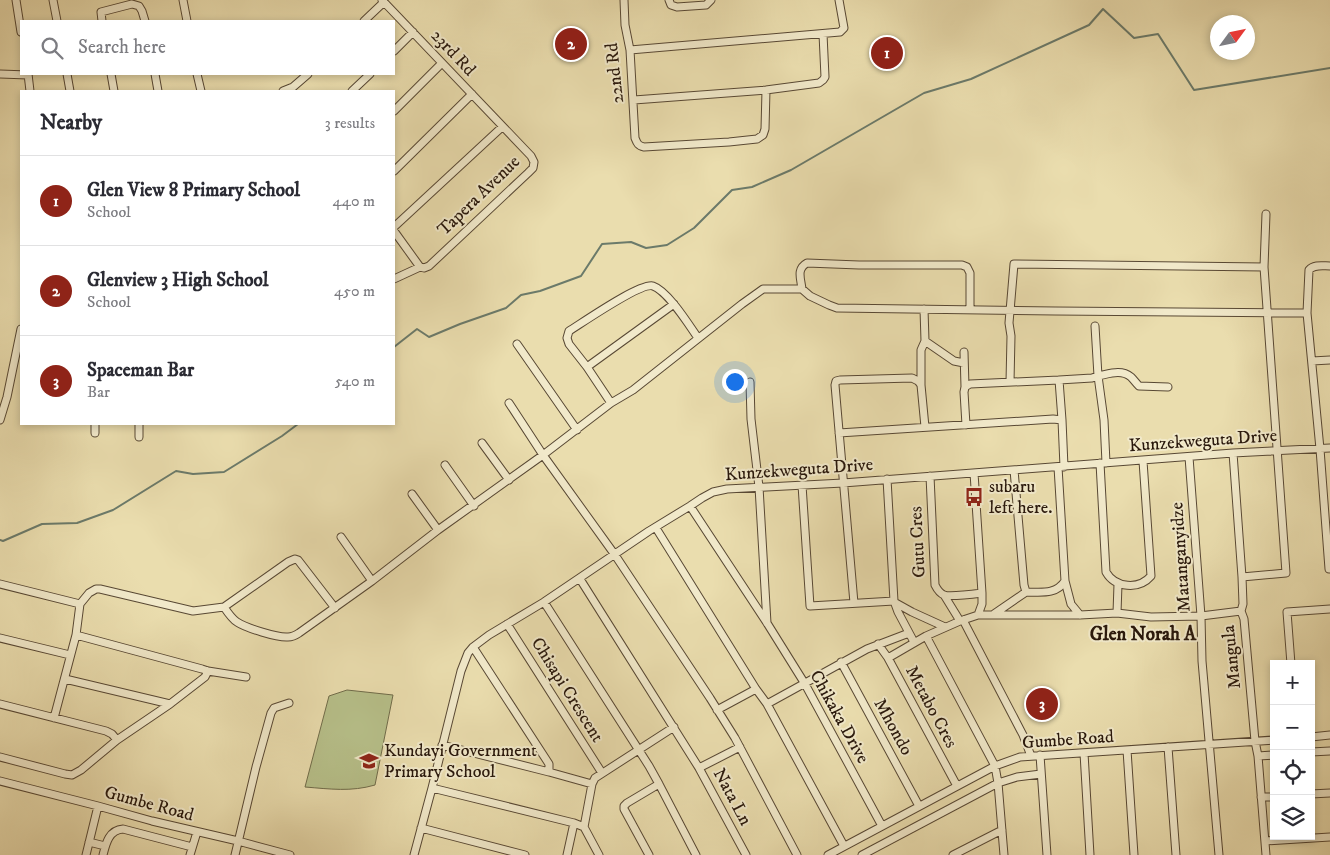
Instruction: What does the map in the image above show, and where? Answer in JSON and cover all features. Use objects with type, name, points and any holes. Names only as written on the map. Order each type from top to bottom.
[{"type":"street","points":[[20,26],[16,1],[24,0]]},
{"type":"street","points":[[53,0],[57,20]]},
{"type":"street","points":[[183,0],[187,20]]},
{"type":"street","name":"22nd Rd","points":[[624,0],[625,24],[630,50],[636,142],[640,146],[757,139],[763,135],[765,129],[766,90]]},
{"type":"street","points":[[669,0],[671,4],[677,7],[706,5],[711,0]]},
{"type":"street","points":[[630,50],[840,32],[844,28],[839,0]]},
{"type":"street","points":[[365,20],[383,1]]},
{"type":"street","name":"23rd Rd","points":[[383,1],[502,127]]},
{"type":"street","points":[[102,20],[100,12],[132,4],[139,6],[145,20]]},
{"type":"street","points":[[395,50],[413,32]]},
{"type":"street","points":[[634,100],[766,90],[819,83],[825,76],[823,34]]},
{"type":"street","points":[[395,110],[442,64]]},
{"type":"street","points":[[0,74],[20,74]]},
{"type":"street","points":[[28,75],[30,90]]},
{"type":"street","points":[[67,75],[70,90]]},
{"type":"street","points":[[111,75],[114,90]]},
{"type":"street","points":[[155,75],[158,90]]},
{"type":"street","points":[[198,75],[201,90]]},
{"type":"street","points":[[285,90],[307,75]]},
{"type":"street","points":[[353,90],[369,75]]},
{"type":"street","points":[[395,170],[472,94]]},
{"type":"street","name":"Tapera Avenue","points":[[395,226],[502,127],[534,162],[533,168],[429,266],[420,267]]},
{"type":"street","points":[[1242,577],[1286,573],[1264,268],[1266,214]]},
{"type":"street","points":[[395,232],[420,267],[395,279]]},
{"type":"street","points":[[802,289],[800,270],[807,263],[962,265],[967,267],[970,273],[970,310]]},
{"type":"street","points":[[1010,382],[1011,336],[1009,323],[1014,264],[1264,268]]},
{"type":"street","points":[[1330,266],[1315,266],[1309,270],[1307,312],[1330,569]]},
{"type":"street","points":[[611,403],[587,367],[568,344],[566,338],[569,331],[617,301],[646,286],[652,285],[674,304],[698,338]]},
{"type":"street","points":[[224,607],[232,619],[243,626],[287,638],[299,633],[372,581],[438,530],[474,506],[611,403],[633,390],[763,289],[802,289],[810,296],[837,308],[1307,312]]},
{"type":"street","points":[[587,367],[674,304]]},
{"type":"street","points":[[924,309],[925,341],[921,350],[924,427]]},
{"type":"street","points":[[1095,326],[1098,376],[1104,420],[1103,463],[1106,572],[1109,578],[1118,584],[1141,584],[1151,576],[1143,461]]},
{"type":"street","points":[[925,341],[954,361],[964,363]]},
{"type":"street","points":[[517,344],[577,430]]},
{"type":"street","points":[[0,420],[3,396],[20,348]]},
{"type":"street","points":[[964,352],[966,425]]},
{"type":"street","points":[[1312,361],[1330,360]]},
{"type":"street","points":[[965,387],[970,384],[1092,378],[1117,372],[1125,373],[1139,386],[1168,387]]},
{"type":"street","points":[[854,604],[836,381],[912,378],[921,385]]},
{"type":"street","points":[[1059,380],[1062,420],[1061,467],[1065,582],[1071,604],[1080,615]]},
{"type":"street","name":"Chikaka Drive","points":[[750,382],[751,419],[759,487],[768,623]]},
{"type":"street","points":[[509,404],[543,455],[615,554],[717,710],[740,747],[796,855]]},
{"type":"street","points":[[839,433],[1053,419],[1062,420]]},
{"type":"street","points":[[95,425],[95,433]]},
{"type":"street","points":[[139,437],[140,425]]},
{"type":"street","points":[[482,443],[509,480]]},
{"type":"street","name":"Kunzekweguta Drive","points":[[414,855],[461,670],[468,653],[489,635],[544,602],[713,492],[727,489],[843,483],[1233,453],[1330,448]]},
{"type":"street","points":[[1233,453],[1242,577],[1243,604],[1241,611]]},
{"type":"street","name":"Matanganyidze","points":[[1189,457],[1201,616],[1202,661],[1219,855]]},
{"type":"street","points":[[445,465],[474,506]]},
{"type":"street","points":[[1014,470],[1026,592]]},
{"type":"street","points":[[974,473],[982,593],[982,604],[978,615]]},
{"type":"street","name":"Gutu Cres","points":[[930,476],[935,585],[944,595],[982,593]]},
{"type":"street","points":[[887,479],[894,601],[914,642]]},
{"type":"street","points":[[802,485],[810,606],[894,601],[912,612],[945,627]]},
{"type":"street","points":[[412,494],[438,530]]},
{"type":"street","name":"Chikaka Drive","points":[[690,506],[768,623],[804,684],[882,826]]},
{"type":"street","points":[[656,528],[767,704],[844,846]]},
{"type":"street","points":[[341,537],[372,581]]},
{"type":"street","points":[[54,718],[76,635],[80,604],[89,593],[96,589],[193,611],[224,607],[288,562],[296,559],[335,608]]},
{"type":"street","points":[[580,579],[699,768]]},
{"type":"street","points":[[994,614],[1026,592],[1043,593],[1056,590],[1062,587],[1065,582]]},
{"type":"street","points":[[0,584],[80,604]]},
{"type":"street","points":[[1117,613],[1118,584]]},
{"type":"street","points":[[944,595],[962,620],[1023,735],[1031,756]]},
{"type":"street","points":[[544,602],[649,766],[696,855]]},
{"type":"street","points":[[1291,660],[1287,612],[1330,609]]},
{"type":"street","name":"Mangula","points":[[888,658],[926,636],[978,615],[1117,613],[1151,617],[1201,616],[1241,611],[1244,619],[1266,855]]},
{"type":"street","name":"Chisapi Crescent","points":[[507,624],[602,773]]},
{"type":"street","points":[[767,704],[840,662],[878,644],[909,633]]},
{"type":"street","points":[[76,635],[208,672],[246,677]]},
{"type":"street","points":[[926,636],[995,766],[1004,855]]},
{"type":"street","points":[[0,638],[70,655]]},
{"type":"street","name":"Metabo Cres","points":[[878,644],[888,658],[957,786]]},
{"type":"street","points":[[473,647],[549,764],[549,772]]},
{"type":"street","name":"Mhondo","points":[[840,662],[919,806]]},
{"type":"street","points":[[0,758],[72,775],[81,770],[117,740],[170,704],[205,677],[208,672]]},
{"type":"street","points":[[65,679],[170,704]]},
{"type":"street","points":[[717,710],[756,688]]},
{"type":"street","points":[[235,855],[270,713],[274,708],[288,702]]},
{"type":"street","points":[[0,704],[106,731],[117,740]]},
{"type":"street","points":[[599,855],[584,827],[592,784],[595,778],[674,728]]},
{"type":"street","points":[[1315,737],[1330,735]]},
{"type":"street","name":"Gumbe Road","points":[[828,855],[995,766],[1020,757],[1270,740]]},
{"type":"street","points":[[442,745],[592,784]]},
{"type":"street","name":"Nata Ln","points":[[740,747],[699,768],[746,855]]},
{"type":"street","points":[[1168,747],[1176,855]]},
{"type":"street","points":[[1127,750],[1134,855]]},
{"type":"street","points":[[1315,752],[1330,751]]},
{"type":"street","points":[[1084,753],[1090,855]]},
{"type":"street","points":[[1040,755],[1047,855]]},
{"type":"street","points":[[1258,756],[1270,755]]},
{"type":"street","points":[[862,855],[998,783],[1016,777],[1041,774]]},
{"type":"street","name":"Gumbe Road","points":[[0,781],[152,821],[238,841],[278,854],[290,855]]},
{"type":"street","points":[[649,855],[624,806],[659,784]]},
{"type":"street","points":[[432,788],[584,827]]},
{"type":"street","points":[[1315,794],[1330,793]]},
{"type":"street","points":[[1261,797],[1270,796]]},
{"type":"street","points":[[86,855],[98,806]]},
{"type":"street","points":[[567,855],[574,823]]},
{"type":"street","points":[[421,828],[525,855]]},
{"type":"street","points":[[103,855],[108,838],[118,829],[192,847]]},
{"type":"street","points":[[953,855],[1002,830]]},
{"type":"street","points":[[190,855],[197,832]]},
{"type":"street","points":[[1265,841],[1330,837]]},
{"type":"street","points":[[89,842],[105,846]]},
{"type":"green space","points":[[347,690],[393,695],[375,785],[349,789],[305,787],[329,696]]},
{"type":"waterway","points":[[395,346],[417,329],[429,337],[506,308],[521,295],[540,291],[581,276],[602,244],[631,242],[646,248],[667,245],[694,228],[732,190],[752,187],[791,170],[924,93],[971,79],[1089,25],[1103,9],[1134,38],[1158,34],[1194,90],[1330,68]]},
{"type":"waterway","points":[[0,540],[3,541],[42,524],[77,523],[113,510],[176,471],[193,474],[224,472],[297,425]]},
{"type":"place","name":"Glenview 3 High School","points":[[571,44]]},
{"type":"place","name":"Glen View 8 Primary School","points":[[887,53]]},
{"type":"place","name":"subaru left here.","points":[[974,497]]},
{"type":"place","name":"Spaceman Bar","points":[[1042,704]]},
{"type":"place","name":"Kundayi Government Primary School","points":[[369,761]]},
{"type":"district","name":"Glen Norah A","points":[[1143,634]]}]
